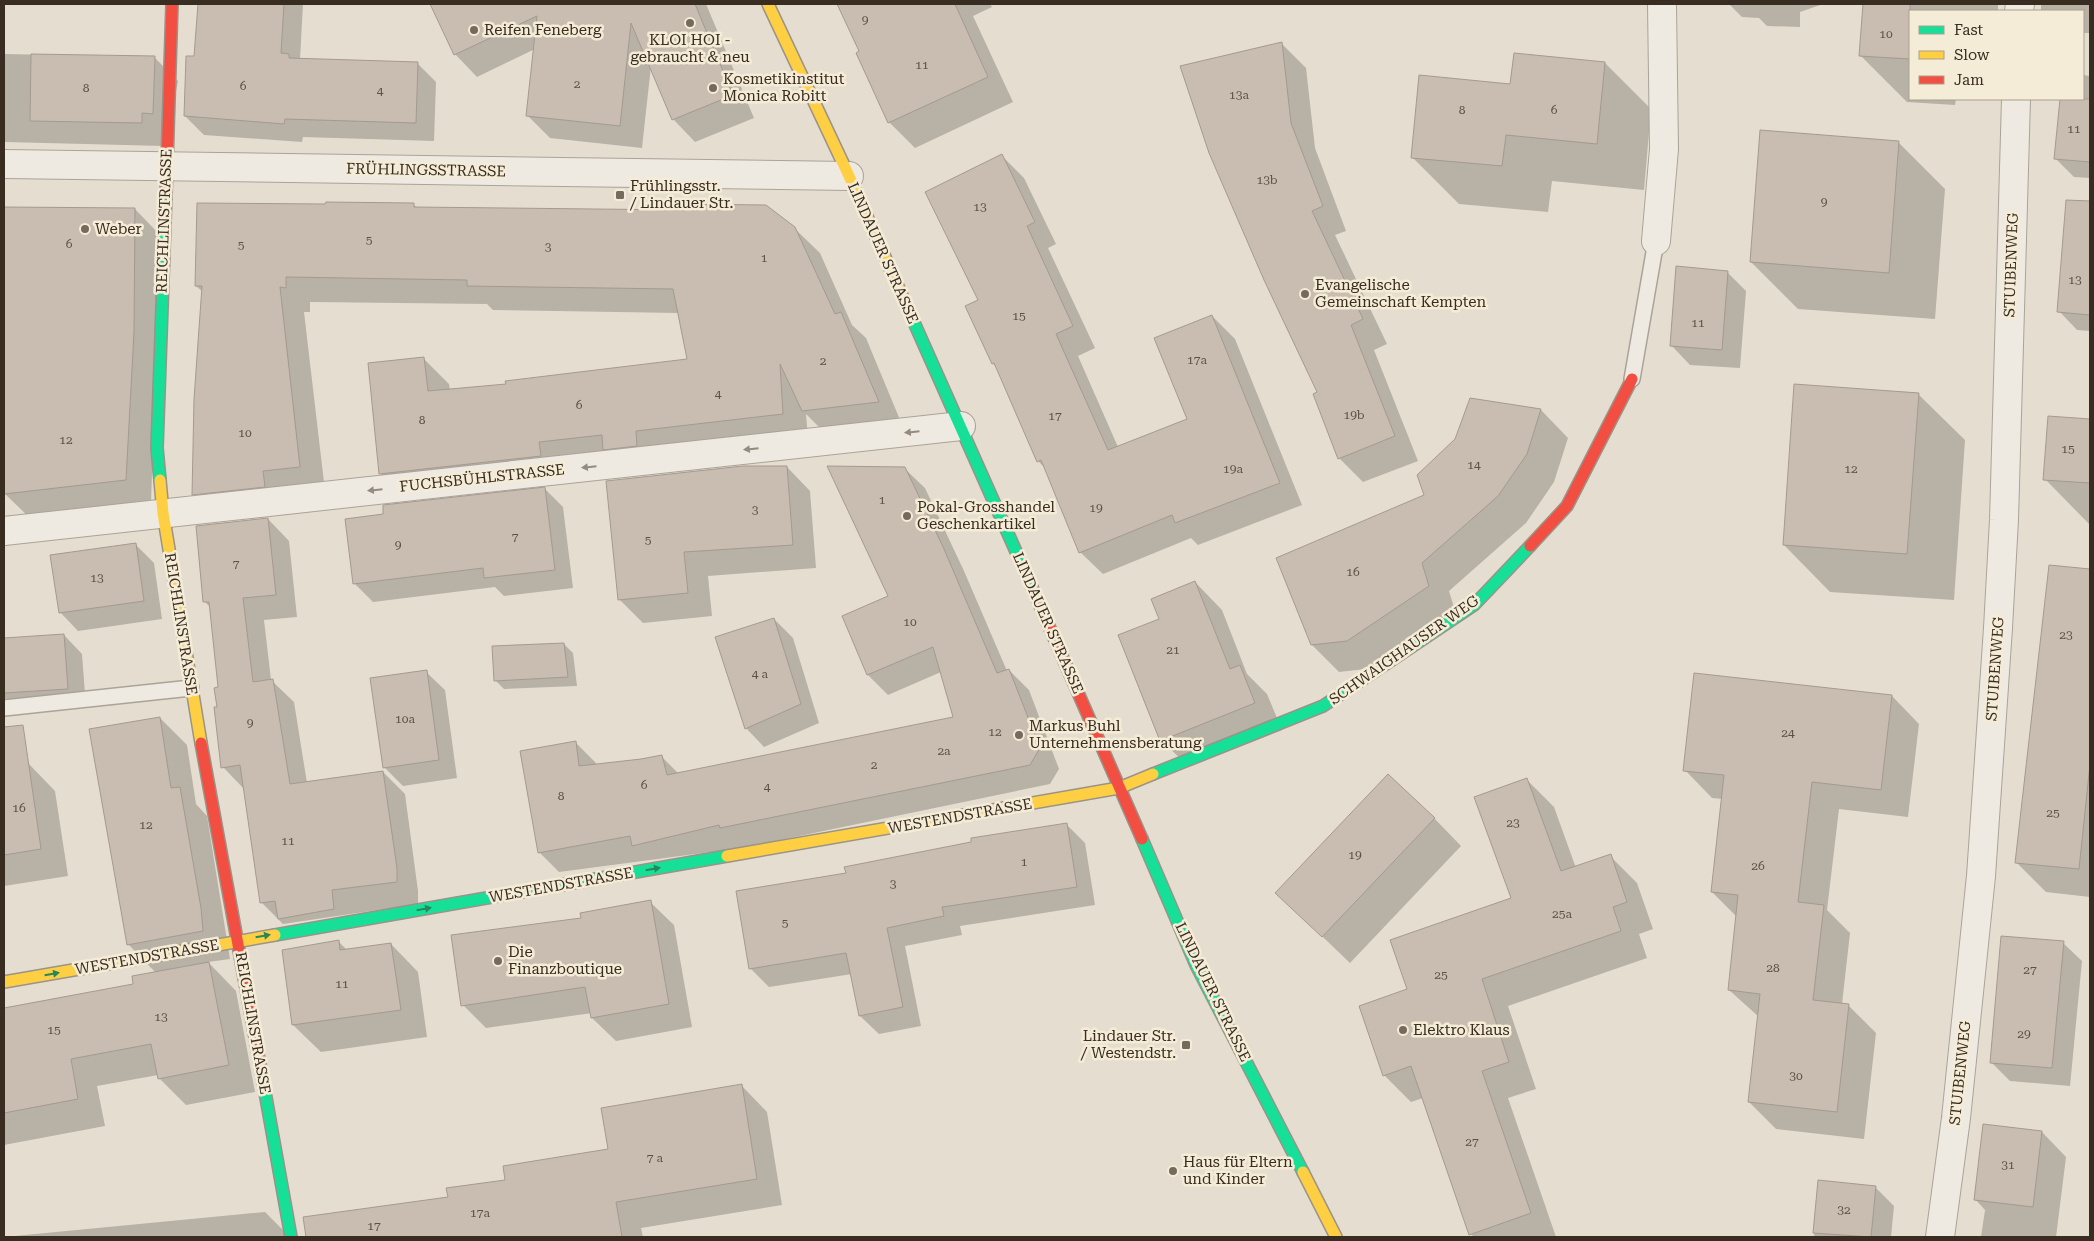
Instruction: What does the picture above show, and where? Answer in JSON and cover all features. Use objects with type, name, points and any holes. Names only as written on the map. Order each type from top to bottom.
[{"type":"street","name":"REICHLINSTRASSE","points":[[172,4],[157,448],[163,513],[192,688],[291,1237]]},
{"type":"street","name":"LINDAUER STRASSE","points":[[768,4],[849,176],[961,426],[1196,965],[1336,1237]]},
{"type":"street","name":"SCHWAIGHAUSER WEG","points":[[1656,242],[1664,149],[1662,4]]},
{"type":"street","name":"STUIBENWEG","points":[[1940,1237],[1956,1118],[1981,876],[1997,638],[2004,520],[2016,100]]},
{"type":"street","name":"FRÜHLINGSSTRASSE","points":[[4,164],[849,176]]},
{"type":"street","name":"SCHWAIGHAUSER WEG","points":[[1119,788],[1323,706],[1474,605],[1567,506],[1632,379]]},
{"type":"street","name":"FUCHSBÜHLSTRASSE","points":[[4,531],[961,426]]},
{"type":"street","name":"WESTENDSTRASSE","points":[[4,982],[1119,788]]},
{"type":"lane","name":"SCHWAIGHAUSER WEG","points":[[1632,379],[1656,242]]},
{"type":"lane","points":[[4,708],[192,688]]},
{"type":"building","points":[[198,4],[284,4],[281,53],[289,54],[289,58],[418,62],[416,123],[285,119],[284,124],[184,116],[186,56],[194,56]]},
{"type":"building","points":[[430,4],[695,4],[733,95],[672,120],[631,23],[620,126],[526,116],[537,16],[454,55]]},
{"type":"building","points":[[837,4],[955,4],[988,77],[888,123],[856,53],[859,51]]},
{"type":"building","points":[[1863,4],[1910,4],[1909,59],[1859,56]]},
{"type":"building","points":[[1282,42],[1291,123],[1323,206],[1312,211],[1363,319],[1351,325],[1395,436],[1338,459],[1313,394],[1317,392],[1264,280],[1209,153],[1180,66]]},
{"type":"building","points":[[1514,53],[1605,62],[1597,144],[1506,135],[1502,166],[1411,158],[1419,75],[1510,84]]},
{"type":"building","points":[[31,54],[155,56],[153,114],[142,113],[142,123],[30,121]]},
{"type":"building","points":[[2090,99],[2090,162],[2054,159],[2060,100]]},
{"type":"building","points":[[1760,130],[1899,141],[1889,273],[1750,262]]},
{"type":"building","points":[[1002,154],[1035,222],[1027,226],[1073,326],[1056,334],[1108,450],[1187,419],[1154,338],[1212,315],[1280,483],[1175,523],[1172,515],[1079,553],[1041,460],[1037,462],[994,363],[992,364],[965,306],[978,300],[925,192]]},
{"type":"building","points":[[2066,200],[2090,201],[2090,315],[2057,312]]},
{"type":"building","points":[[326,202],[414,203],[414,207],[685,210],[685,204],[766,205],[795,227],[835,314],[841,312],[879,402],[802,411],[780,364],[783,414],[636,431],[637,446],[603,450],[602,435],[539,442],[541,456],[379,474],[368,363],[424,357],[428,391],[506,384],[505,381],[687,359],[673,289],[467,286],[467,280],[286,277],[286,288],[280,287],[300,467],[263,471],[265,487],[192,495],[194,399],[202,286],[195,286],[197,203],[325,204]]},
{"type":"building","points":[[4,207],[135,208],[134,332],[126,480],[4,494]]},
{"type":"building","points":[[1676,266],[1728,271],[1722,350],[1670,346]]},
{"type":"building","points":[[1794,384],[1919,393],[1907,554],[1783,545]]},
{"type":"building","points":[[1470,398],[1541,409],[1527,454],[1498,496],[1422,563],[1429,586],[1347,641],[1311,645],[1276,558],[1424,495],[1417,475],[1455,439]]},
{"type":"building","points":[[2048,416],[2090,419],[2090,483],[2043,480]]},
{"type":"building","points":[[743,466],[787,466],[793,545],[684,552],[688,593],[618,600],[606,481]]},
{"type":"building","points":[[827,466],[905,467],[944,549],[997,673],[1009,669],[1040,748],[1030,765],[720,828],[719,825],[632,846],[630,836],[538,853],[520,751],[576,741],[579,766],[662,755],[667,775],[953,717],[933,647],[867,675],[842,616],[888,596]]},
{"type":"building","points":[[545,487],[555,570],[484,578],[483,568],[353,584],[345,519],[383,514],[383,505]]},
{"type":"building","points":[[268,518],[276,595],[243,598],[253,682],[273,679],[290,784],[383,771],[397,868],[397,882],[332,890],[334,909],[278,919],[275,901],[260,903],[240,765],[221,768],[214,707],[217,707],[214,688],[218,687],[209,602],[203,602],[196,526]]},
{"type":"building","points":[[136,543],[144,601],[59,613],[50,555]]},
{"type":"building","points":[[2049,565],[2090,569],[2090,764],[2079,869],[2015,863]]},
{"type":"building","points":[[1195,581],[1230,669],[1240,665],[1255,703],[1160,741],[1118,635],[1159,619],[1151,599]]},
{"type":"building","points":[[774,618],[801,704],[745,729],[715,637]]},
{"type":"building","points":[[64,634],[68,689],[4,693],[4,638]]},
{"type":"building","points":[[564,643],[568,677],[494,681],[492,646]]},
{"type":"building","points":[[427,670],[439,760],[383,768],[370,678]]},
{"type":"building","points":[[1694,673],[1892,695],[1881,790],[1812,782],[1798,902],[1824,905],[1813,1000],[1849,1004],[1837,1112],[1748,1102],[1760,994],[1728,990],[1738,895],[1711,892],[1724,775],[1683,771]]},
{"type":"building","points":[[160,717],[171,788],[180,787],[201,908],[203,931],[127,945],[89,729]]},
{"type":"building","points":[[23,725],[41,849],[4,855],[4,727]]},
{"type":"building","points":[[1388,774],[1435,818],[1322,937],[1275,893]]},
{"type":"building","points":[[1527,778],[1561,871],[1611,854],[1627,902],[1613,907],[1621,931],[1482,979],[1509,1062],[1482,1071],[1531,1213],[1469,1235],[1411,1066],[1383,1076],[1359,1006],[1407,989],[1390,940],[1511,898],[1474,797]]},
{"type":"building","points":[[1067,823],[1077,887],[942,907],[944,916],[887,928],[903,1007],[859,1016],[846,953],[749,969],[736,891],[846,873],[844,867],[971,842],[971,838]]},
{"type":"building","points":[[651,900],[669,1004],[591,1018],[585,987],[461,1006],[451,935],[581,918],[580,913]]},
{"type":"building","points":[[2001,936],[2064,941],[2052,1068],[1990,1063]]},
{"type":"building","points":[[339,940],[340,950],[391,943],[401,1010],[292,1025],[282,950]]},
{"type":"building","points":[[209,962],[229,1065],[158,1079],[151,1044],[71,1059],[78,1099],[4,1113],[4,1008],[133,984],[132,976]]},
{"type":"building","points":[[742,1084],[757,1179],[616,1202],[622,1237],[306,1237],[303,1217],[448,1197],[446,1188],[505,1180],[503,1166],[608,1149],[601,1108]]},
{"type":"building","points":[[1983,1124],[2042,1131],[2033,1207],[1974,1200]]},
{"type":"building","points":[[1818,1180],[1876,1186],[1871,1237],[1813,1233]]},
{"type":"traffic: fast","points":[[160,480],[157,448],[166,194]]},
{"type":"traffic: fast","points":[[904,300],[1034,592]]},
{"type":"traffic: fast","points":[[1153,774],[1323,706],[1474,605],[1530,546]]},
{"type":"traffic: fast","points":[[1142,839],[1196,965],[1303,1172]]},
{"type":"traffic: fast","points":[[275,935],[727,856]]},
{"type":"traffic: fast","points":[[261,1070],[291,1237]]},
{"type":"traffic: slow","points":[[768,4],[849,176],[904,300]]},
{"type":"traffic: slow","points":[[160,480],[163,513],[201,743]]},
{"type":"traffic: slow","points":[[727,856],[1119,788],[1153,774]]},
{"type":"traffic: slow","points":[[4,982],[275,935]]},
{"type":"traffic: slow","points":[[1303,1172],[1336,1237]]},
{"type":"traffic: jam","points":[[166,194],[172,4]]},
{"type":"traffic: jam","points":[[1530,546],[1567,506],[1632,379]]},
{"type":"traffic: jam","points":[[1034,592],[1142,839]]},
{"type":"traffic: jam","points":[[201,743],[261,1070]]},
{"type":"place","name":"KLOI HOI - gebraucht & neu","points":[[690,23]]},
{"type":"place","name":"Reifen Feneberg","points":[[474,30]]},
{"type":"place","name":"Kosmetikinstitut Monica Robitt","points":[[713,88]]},
{"type":"place","name":"Frühlingsstr. / Lindauer Str.","points":[[620,195]]},
{"type":"place","name":"Weber","points":[[85,229]]},
{"type":"place","name":"Evangelische Gemeinschaft Kempten","points":[[1305,294]]},
{"type":"place","name":"Pokal-Grosshandel Geschenkartikel","points":[[907,516]]},
{"type":"place","name":"Markus Buhl Unternehmensberatung","points":[[1019,735]]},
{"type":"place","name":"Die Finanzboutique","points":[[498,961]]},
{"type":"place","name":"Elektro Klaus","points":[[1403,1030]]},
{"type":"place","name":"Lindauer Str. / Westendstr.","points":[[1186,1045]]},
{"type":"place","name":"Haus für Eltern und Kinder","points":[[1173,1171]]}]
